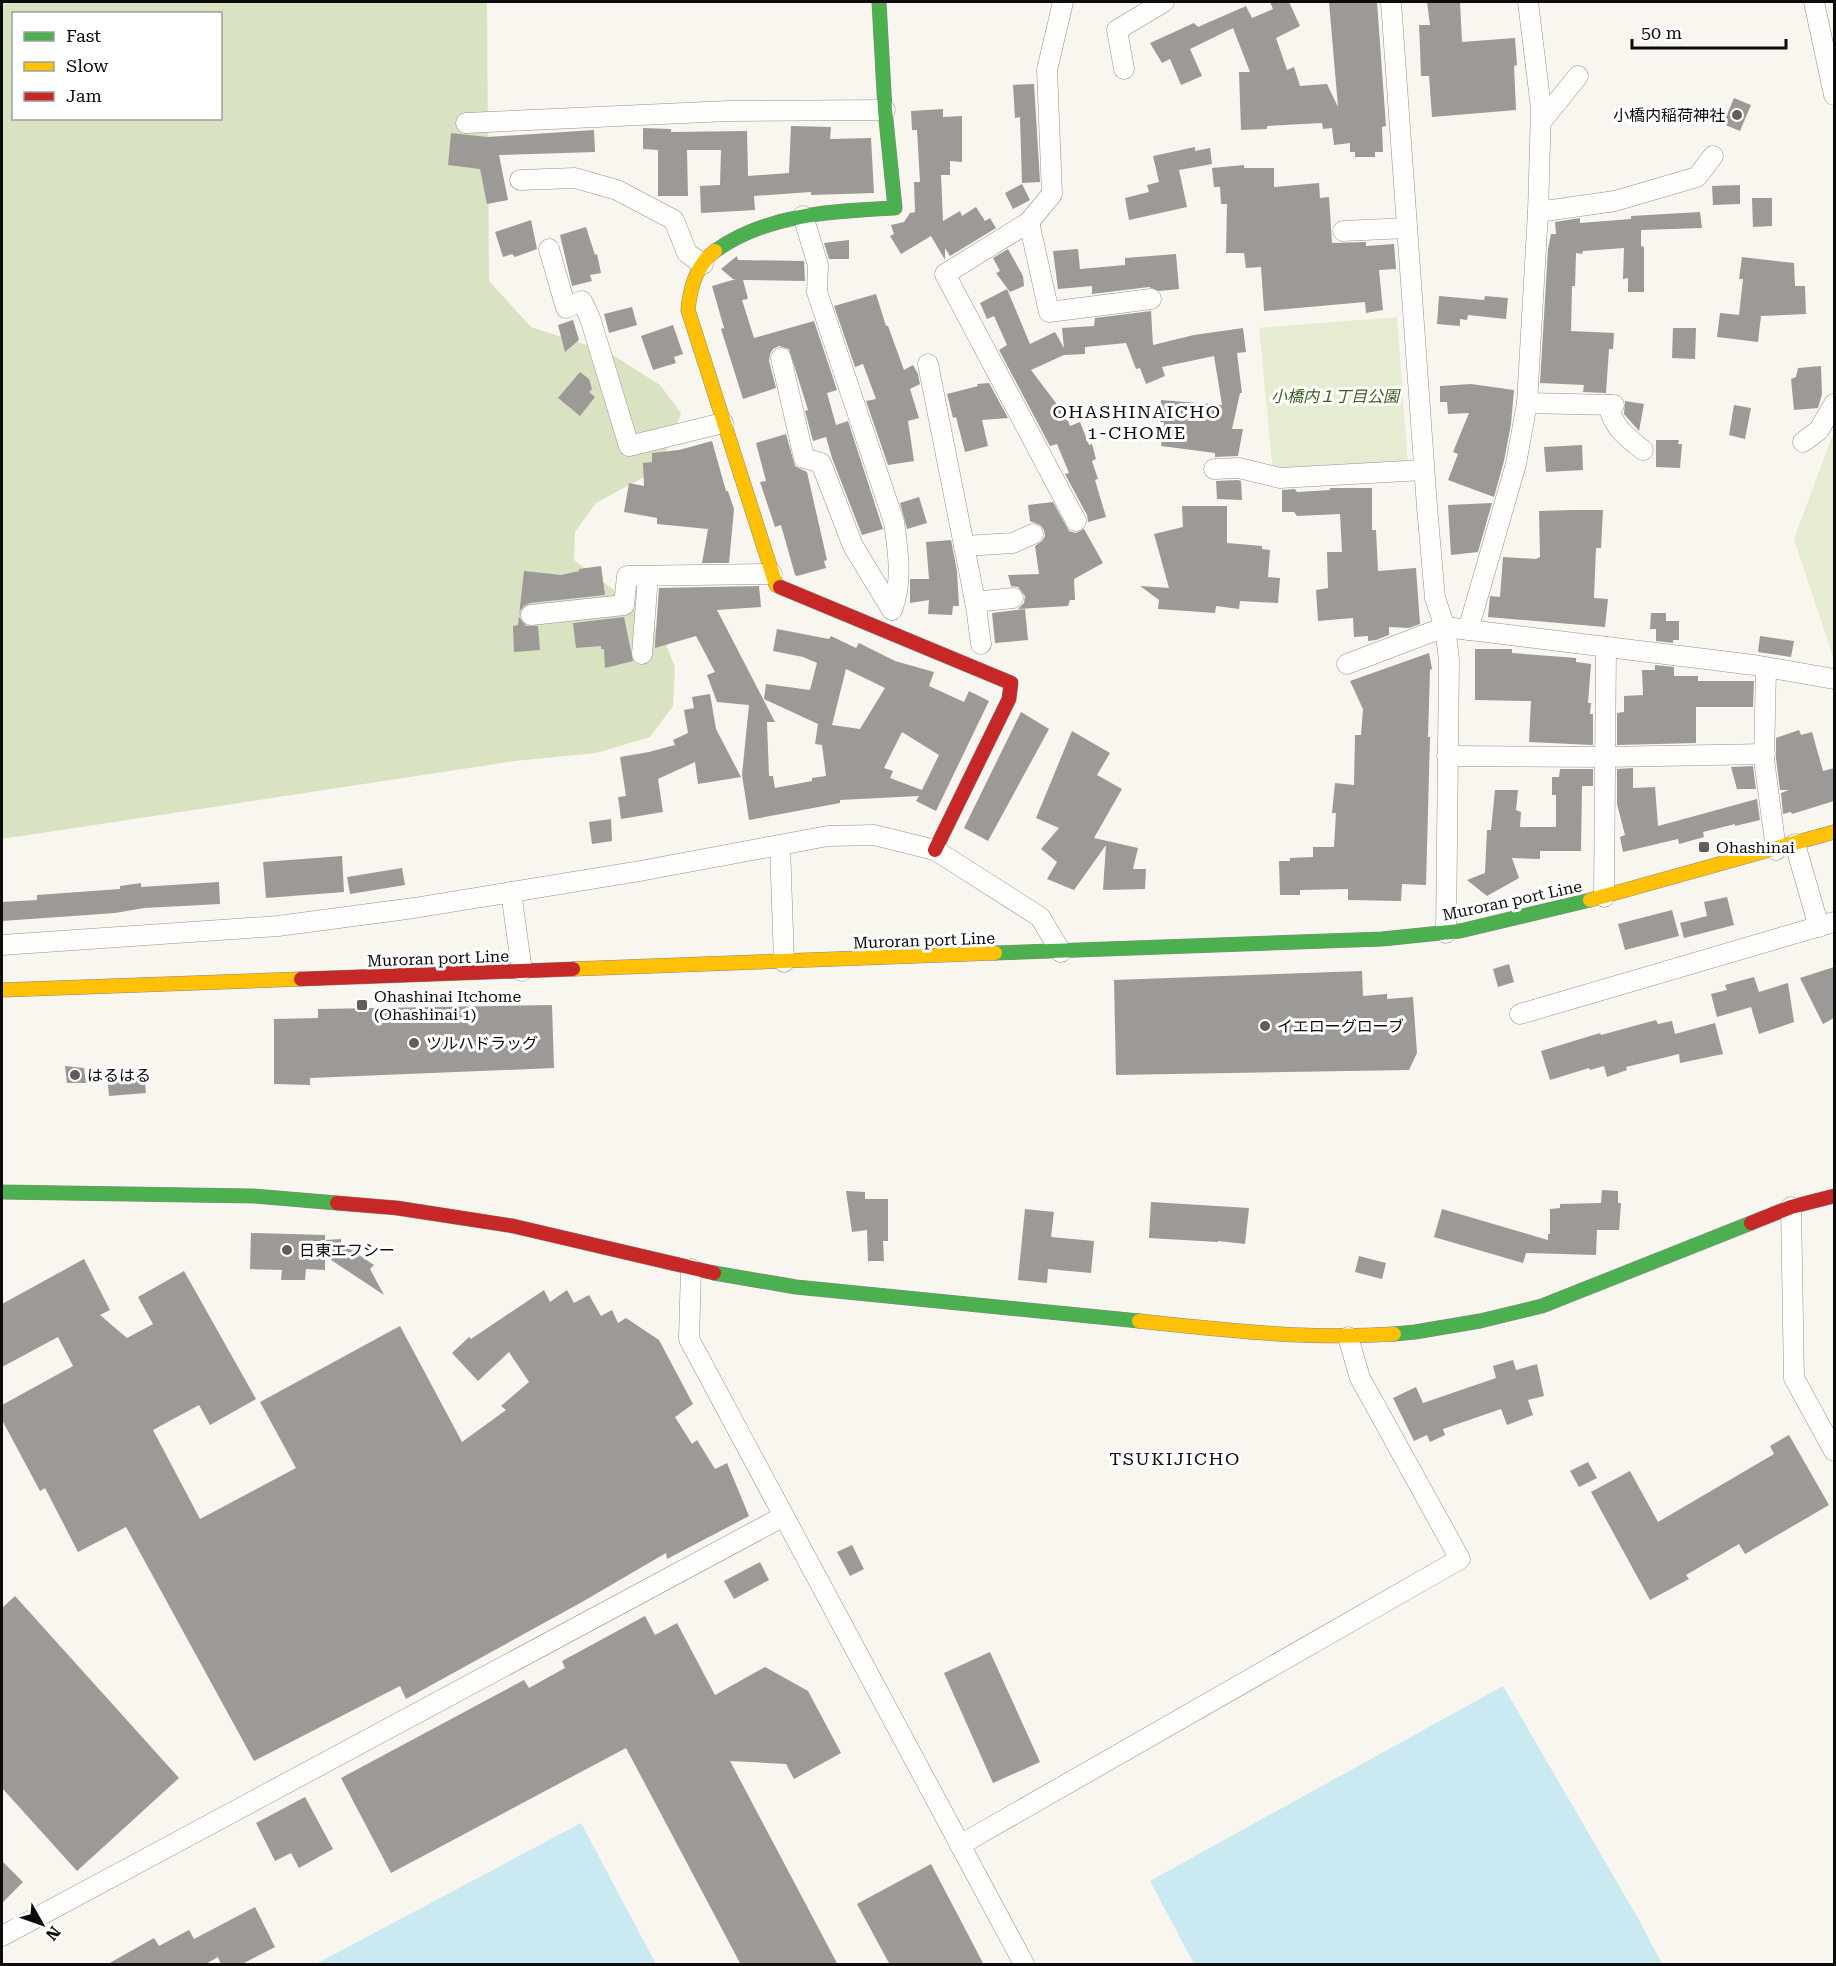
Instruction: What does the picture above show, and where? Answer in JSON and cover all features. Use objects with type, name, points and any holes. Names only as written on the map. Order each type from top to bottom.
[{"type":"street","points":[[879,2],[885,110],[895,208],[803,216],[743,234],[714,252],[697,273],[691,287],[688,310],[776,585],[1011,683],[1009,699],[935,850]]},
{"type":"street","points":[[1063,2],[1047,70],[1052,194],[1029,222],[945,274],[1076,521]]},
{"type":"street","points":[[1124,69],[1118,30],[1164,2]]},
{"type":"street","points":[[1391,2],[1424,470],[1436,597],[1445,627],[1449,660],[1446,933]]},
{"type":"street","points":[[1468,630],[1516,464],[1527,403],[1541,122],[1528,2]]},
{"type":"street","points":[[1814,2],[1831,57],[1834,95]]},
{"type":"street","points":[[1541,122],[1578,76]]},
{"type":"street","points":[[466,123],[729,111],[885,110]]},
{"type":"street","points":[[1538,212],[1615,201],[1697,177],[1713,156]]},
{"type":"street","points":[[520,180],[575,178],[617,190],[674,220],[687,253],[704,264]]},
{"type":"street","points":[[781,358],[804,458],[821,463],[853,546],[892,610],[899,593],[894,522],[818,292],[818,265],[803,216]]},
{"type":"street","points":[[1029,222],[1049,312],[1150,299]]},
{"type":"street","points":[[1342,231],[1407,228]]},
{"type":"street","points":[[549,249],[566,308],[582,301],[590,318],[629,446],[723,423]]},
{"type":"street","points":[[928,363],[975,602],[981,644]]},
{"type":"street","points":[[1527,403],[1611,405],[1611,415],[1621,432],[1643,450]]},
{"type":"street","points":[[1803,442],[1819,430],[1834,404]]},
{"type":"street","points":[[1214,469],[1239,468],[1280,478],[1424,470]]},
{"type":"street","points":[[964,546],[1013,543],[1034,534]]},
{"type":"street","points":[[531,615],[624,605],[627,576],[772,574]]},
{"type":"street","points":[[642,654],[648,576]]},
{"type":"street","points":[[975,602],[1013,598]]},
{"type":"street","points":[[1347,664],[1445,627],[1754,665],[1766,669],[1834,679]]},
{"type":"street","points":[[1604,897],[1606,647]]},
{"type":"street","points":[[1766,669],[1765,754],[1776,850]]},
{"type":"street","points":[[1448,756],[1605,757],[1765,754]]},
{"type":"street","name":"Muroran port Line","points":[[2,990],[1382,939],[1446,933],[1604,897],[1834,832]]},
{"type":"street","points":[[2,945],[278,926],[640,871],[828,836],[874,835],[935,850],[1040,917],[1061,952]]},
{"type":"street","points":[[1520,1014],[1827,924],[1795,844]]},
{"type":"street","points":[[780,845],[784,962]]},
{"type":"street","points":[[511,892],[522,971]]},
{"type":"street","points":[[2,1192],[253,1197],[398,1208],[513,1226],[691,1269],[796,1287],[1264,1334],[1348,1336],[1415,1332],[1480,1321],[1542,1306],[1791,1208],[1834,1196]]},
{"type":"street","points":[[1791,1208],[1794,1378],[1834,1451]]},
{"type":"street","points":[[691,1269],[688,1339],[1024,1965]]},
{"type":"street","points":[[960,1845],[1460,1559],[1360,1378],[1348,1336]]},
{"type":"street","points":[[2,1936],[784,1516]]},
{"type":"green space","points":[[2,2],[487,2],[489,281],[531,327],[608,352],[660,385],[681,413],[670,444],[655,471],[596,503],[575,532],[574,560],[627,600],[662,635],[675,667],[673,706],[650,737],[596,753],[515,761],[2,839]]},
{"type":"green space","name":"小橋内１丁目公園","points":[[1397,317],[1408,464],[1273,472],[1259,328]]},
{"type":"green space","points":[[1834,431],[1834,660],[1794,539]]},
{"type":"water","points":[[1503,1686],[1639,1920],[1662,1964],[1194,1964],[1150,1881]]},
{"type":"water","points":[[581,1823],[656,1964],[316,1964]]},
{"type":"building","points":[[1270,2],[1289,2],[1300,26],[1276,38],[1287,70],[1294,67],[1300,86],[1327,84],[1338,107],[1329,2],[1377,2],[1386,126],[1382,127],[1383,152],[1375,152],[1375,157],[1355,157],[1355,152],[1350,152],[1350,143],[1334,145],[1332,128],[1323,129],[1322,123],[1241,130],[1239,72],[1250,72],[1233,28],[1190,49],[1202,76],[1181,85],[1170,59],[1162,63],[1150,43],[1194,23],[1198,27],[1246,6],[1252,18],[1273,9]]},
{"type":"building","points":[[1427,2],[1460,2],[1462,42],[1515,38],[1516,110],[1432,117],[1429,76],[1421,76],[1419,25],[1430,25]]},
{"type":"building","points":[[1034,84],[1040,182],[1022,183],[1020,117],[1015,118],[1013,85]]},
{"type":"building","name":"小橋内稲荷神社","points":[[1734,98],[1751,105],[1740,131],[1723,124]]},
{"type":"building","points":[[943,109],[943,117],[962,116],[962,162],[950,161],[950,175],[941,175],[943,221],[960,211],[962,216],[976,207],[985,221],[990,218],[996,228],[950,256],[945,248],[945,260],[931,236],[901,254],[890,236],[894,234],[891,225],[904,222],[910,213],[915,212],[914,182],[920,182],[917,130],[912,130],[911,111]]},
{"type":"building","points":[[791,126],[831,127],[830,139],[871,138],[874,193],[811,195],[811,192],[754,196],[755,210],[701,213],[700,186],[720,185],[721,150],[687,150],[688,196],[658,196],[658,150],[643,149],[643,128],[671,129],[671,132],[747,131],[748,176],[789,173]]},
{"type":"building","points":[[594,130],[595,152],[499,155],[508,200],[487,204],[480,169],[448,165],[451,133],[487,137]]},
{"type":"building","points":[[1195,147],[1195,151],[1210,148],[1212,164],[1179,170],[1187,207],[1129,220],[1125,198],[1149,192],[1147,185],[1159,182],[1153,156]]},
{"type":"building","points":[[1244,165],[1244,168],[1274,168],[1274,187],[1319,183],[1320,198],[1329,197],[1332,243],[1366,242],[1366,246],[1394,244],[1396,269],[1379,270],[1383,310],[1366,313],[1365,302],[1264,311],[1261,267],[1246,268],[1244,253],[1226,253],[1227,204],[1221,204],[1220,187],[1214,187],[1212,168]]},
{"type":"building","points":[[1022,184],[1030,200],[1013,209],[1005,193]]},
{"type":"building","points":[[1740,185],[1740,204],[1713,205],[1712,186]]},
{"type":"building","points":[[1752,198],[1772,198],[1772,226],[1753,227]]},
{"type":"building","points":[[1700,212],[1702,228],[1641,230],[1641,246],[1644,247],[1644,292],[1628,292],[1628,278],[1623,279],[1624,248],[1576,253],[1575,286],[1572,286],[1571,331],[1614,333],[1613,349],[1609,349],[1606,393],[1583,392],[1584,385],[1540,383],[1548,249],[1551,234],[1556,234],[1555,222],[1580,218],[1580,223],[1631,219],[1631,216]]},
{"type":"building","points":[[531,220],[537,249],[515,257],[512,254],[503,257],[495,232]]},
{"type":"building","points":[[586,227],[595,255],[597,254],[601,273],[590,275],[592,281],[572,286],[560,235]]},
{"type":"building","points":[[849,240],[849,259],[829,259],[824,243]]},
{"type":"building","points":[[1008,249],[1023,276],[1024,286],[1010,292],[996,273],[1000,271],[993,258]]},
{"type":"building","points":[[1078,249],[1080,269],[1125,265],[1125,258],[1176,254],[1179,289],[1159,291],[1149,287],[1092,294],[1092,286],[1058,289],[1053,251]]},
{"type":"building","points":[[737,256],[738,260],[804,261],[805,281],[743,280],[748,299],[742,300],[754,338],[814,321],[837,390],[827,393],[836,425],[848,421],[883,529],[862,535],[826,437],[813,441],[805,411],[808,410],[789,349],[779,346],[770,354],[769,361],[776,388],[743,399],[721,329],[724,328],[712,286],[736,279],[721,269]]},
{"type":"building","points":[[1742,257],[1794,263],[1795,286],[1805,286],[1806,314],[1761,316],[1758,342],[1717,337],[1720,313],[1739,315],[1743,279],[1739,279]]},
{"type":"building","points":[[1007,289],[1030,344],[1055,332],[1064,348],[1062,328],[1094,326],[1095,318],[1151,311],[1153,345],[1194,335],[1243,328],[1246,352],[1237,353],[1242,393],[1240,393],[1232,429],[1243,429],[1238,456],[1215,457],[1215,453],[1161,446],[1164,422],[1160,422],[1161,400],[1222,405],[1214,356],[1162,367],[1165,376],[1146,384],[1140,368],[1136,369],[1126,343],[1085,347],[1085,354],[1064,355],[1031,370],[1059,407],[1062,406],[1070,426],[1080,422],[1089,445],[1092,444],[1096,459],[1092,461],[1098,479],[1095,480],[1106,517],[1088,522],[1087,515],[1065,474],[1069,473],[1057,444],[1050,446],[999,350],[1007,345],[994,316],[987,319],[980,303]]},
{"type":"building","points":[[876,294],[904,370],[913,365],[920,384],[910,389],[919,418],[908,421],[914,461],[888,465],[866,401],[876,399],[863,364],[855,367],[834,306]]},
{"type":"building","points":[[1439,296],[1484,300],[1485,296],[1508,298],[1506,319],[1468,315],[1467,320],[1460,319],[1460,326],[1437,324]]},
{"type":"building","points":[[632,307],[637,325],[609,333],[604,314]]},
{"type":"building","points":[[573,320],[579,340],[565,352],[558,325]]},
{"type":"building","points":[[673,325],[683,354],[674,357],[676,363],[653,370],[641,336]]},
{"type":"building","points":[[1673,328],[1696,328],[1695,359],[1672,358]]},
{"type":"building","points":[[1821,366],[1822,394],[1818,408],[1794,410],[1791,379],[1796,377],[1798,368]]},
{"type":"building","points":[[580,372],[589,379],[592,389],[589,392],[595,397],[580,416],[558,398]]},
{"type":"building","points":[[989,383],[1008,418],[982,420],[988,446],[965,452],[947,394],[978,386],[977,384]]},
{"type":"building","points":[[1471,384],[1514,390],[1511,424],[1494,497],[1448,480],[1458,454],[1453,452],[1469,413],[1448,414],[1447,402],[1440,402],[1440,386]]},
{"type":"building","points":[[1625,401],[1644,404],[1639,431],[1624,414]]},
{"type":"building","points":[[1734,405],[1751,408],[1745,439],[1729,435]]},
{"type":"building","points":[[786,434],[795,466],[807,472],[827,560],[824,561],[826,568],[797,576],[781,525],[775,527],[760,482],[766,481],[756,443]]},
{"type":"building","points":[[1656,440],[1679,440],[1678,444],[1682,444],[1680,468],[1656,467]]},
{"type":"building","points":[[712,441],[726,491],[728,491],[734,509],[729,563],[702,563],[708,529],[657,524],[657,518],[624,512],[629,483],[644,486],[643,463],[652,462],[652,453],[679,450]]},
{"type":"building","points":[[1582,445],[1583,470],[1546,472],[1544,447]]},
{"type":"building","points":[[1216,481],[1241,481],[1242,500],[1217,499]]},
{"type":"building","points":[[1330,488],[1372,488],[1372,530],[1376,530],[1378,571],[1416,568],[1420,624],[1409,628],[1389,627],[1389,635],[1368,641],[1368,636],[1354,637],[1353,618],[1318,621],[1316,590],[1328,588],[1327,552],[1342,552],[1340,514],[1297,516],[1294,512],[1282,512],[1282,490],[1295,489],[1297,492],[1330,490]]},
{"type":"building","points":[[919,497],[927,523],[907,529],[900,503]]},
{"type":"building","points":[[1053,502],[1069,531],[1076,533],[1084,529],[1103,563],[1074,579],[1075,600],[1070,600],[1068,606],[1018,609],[1024,603],[1025,596],[1018,587],[1011,586],[1008,575],[1039,574],[1035,546],[1045,536],[1040,525],[1030,521],[1028,505]]},
{"type":"building","points":[[1492,503],[1478,552],[1451,555],[1448,505]]},
{"type":"building","points":[[1182,506],[1227,506],[1227,543],[1262,546],[1262,549],[1270,550],[1268,577],[1280,578],[1278,603],[1240,601],[1239,609],[1216,606],[1215,613],[1158,609],[1159,600],[1140,586],[1169,588],[1154,534],[1183,527]]},
{"type":"building","points":[[1603,510],[1601,548],[1596,548],[1594,598],[1608,599],[1605,627],[1488,617],[1490,596],[1500,597],[1503,557],[1536,559],[1540,557],[1539,511]]},
{"type":"building","points":[[951,540],[957,571],[959,606],[953,606],[952,615],[928,614],[929,600],[910,603],[910,579],[929,579],[926,542]]},
{"type":"building","points":[[601,566],[605,595],[530,603],[524,606],[519,617],[526,626],[538,626],[540,650],[514,652],[513,626],[518,625],[524,571],[561,575],[579,571],[579,569]]},
{"type":"building","points":[[759,586],[761,607],[717,610],[775,722],[767,722],[769,776],[773,776],[775,788],[826,776],[822,745],[815,744],[818,724],[764,699],[766,684],[810,690],[817,663],[803,657],[773,651],[777,629],[829,639],[831,636],[856,648],[859,643],[895,661],[934,672],[929,686],[964,702],[969,691],[989,701],[936,811],[916,801],[919,796],[840,800],[840,803],[749,820],[742,775],[749,705],[717,702],[707,675],[715,672],[696,636],[655,648],[659,588]],"holes":[[[846,669],[885,688],[860,729],[832,725]],[[902,732],[939,755],[922,790],[890,778],[893,771],[884,768]]]},
{"type":"building","points":[[1025,609],[1028,640],[995,643],[992,613]]},
{"type":"building","points":[[1651,613],[1666,613],[1666,621],[1679,621],[1679,640],[1673,640],[1673,643],[1656,641],[1656,629],[1650,629]]},
{"type":"building","points":[[624,617],[633,661],[605,668],[604,649],[601,649],[601,646],[576,648],[573,623]]},
{"type":"building","points":[[1760,636],[1794,641],[1791,657],[1758,652]]},
{"type":"building","points":[[1475,649],[1512,649],[1512,653],[1576,658],[1576,662],[1591,664],[1588,703],[1591,703],[1590,714],[1593,714],[1593,745],[1529,742],[1531,701],[1475,700]]},
{"type":"building","points":[[1429,653],[1432,669],[1430,670],[1428,737],[1430,737],[1426,885],[1402,884],[1401,901],[1348,900],[1348,889],[1300,890],[1300,895],[1280,895],[1279,861],[1313,857],[1313,847],[1334,847],[1336,813],[1332,813],[1335,783],[1354,785],[1355,735],[1361,735],[1363,709],[1350,681]]},
{"type":"building","points":[[1655,665],[1674,667],[1674,676],[1698,676],[1698,681],[1754,681],[1753,707],[1696,707],[1696,743],[1617,745],[1617,713],[1624,712],[1624,696],[1643,695],[1642,670],[1655,670]]},
{"type":"building","points":[[710,694],[716,729],[741,777],[698,784],[695,762],[658,779],[663,812],[621,819],[618,797],[626,796],[620,757],[675,745],[673,740],[688,733],[684,710],[694,708],[692,697]]},
{"type":"building","points":[[1021,712],[1049,729],[988,841],[964,828]]},
{"type":"building","points":[[1799,730],[1801,735],[1812,732],[1823,771],[1834,768],[1834,801],[1792,814],[1791,812],[1783,814],[1781,793],[1789,790],[1780,790],[1776,738]]},
{"type":"building","points":[[1072,731],[1110,753],[1097,775],[1122,789],[1094,838],[1138,848],[1133,869],[1146,869],[1145,889],[1103,890],[1106,845],[1074,890],[1047,879],[1057,862],[1041,849],[1059,828],[1036,818]]},
{"type":"building","points":[[1753,766],[1756,789],[1737,789],[1731,767]]},
{"type":"building","points":[[1633,768],[1633,788],[1655,787],[1658,826],[1757,799],[1760,820],[1703,832],[1704,837],[1679,844],[1678,839],[1623,852],[1620,837],[1625,835],[1617,804],[1617,769]]},
{"type":"building","points":[[1560,769],[1593,769],[1593,786],[1582,786],[1581,851],[1540,851],[1540,859],[1512,858],[1519,878],[1487,896],[1467,880],[1485,873],[1487,830],[1491,830],[1495,790],[1518,790],[1516,810],[1521,812],[1520,827],[1556,827],[1556,795],[1552,795],[1552,777],[1559,777]]},
{"type":"building","points":[[611,819],[612,841],[592,844],[589,822]]},
{"type":"building","points":[[342,856],[344,892],[266,898],[263,862]]},
{"type":"building","points":[[402,868],[405,885],[350,894],[347,877]]},
{"type":"building","points":[[219,882],[220,904],[144,908],[115,913],[2,921],[2,902],[37,900],[37,895],[120,889],[120,886],[141,883],[141,887]]},
{"type":"building","points":[[1727,897],[1734,925],[1684,938],[1680,923],[1707,916],[1704,902]]},
{"type":"building","points":[[1672,910],[1679,936],[1625,950],[1618,924]]},
{"type":"building","points":[[1509,964],[1514,982],[1498,987],[1493,969]]},
{"type":"building","points":[[1834,967],[1834,1018],[1823,1024],[1800,978]]},
{"type":"building","name":"イエローグローブ","points":[[1362,971],[1363,996],[1387,994],[1387,999],[1413,997],[1417,1053],[1409,1070],[1116,1075],[1114,980]]},
{"type":"building","points":[[1754,977],[1759,992],[1788,983],[1794,1022],[1759,1034],[1751,1007],[1717,1017],[1711,994],[1727,990],[1725,985]]},
{"type":"building","name":"ツルハドラッグ","points":[[552,1005],[554,1068],[310,1078],[310,1085],[274,1084],[274,1019],[318,1018],[318,1009]]},
{"type":"building","points":[[1656,1020],[1658,1024],[1672,1021],[1675,1034],[1715,1023],[1723,1054],[1680,1063],[1679,1054],[1626,1067],[1627,1070],[1607,1077],[1604,1066],[1590,1070],[1589,1068],[1550,1080],[1541,1051],[1600,1033],[1601,1035]]},
{"type":"building","name":"はるはる","points":[[65,1066],[84,1068],[86,1083],[67,1083]]},
{"type":"building","points":[[144,1071],[146,1093],[109,1096],[107,1073]]},
{"type":"building","points":[[1602,1190],[1618,1191],[1618,1203],[1621,1203],[1619,1230],[1597,1230],[1596,1255],[1526,1253],[1523,1263],[1434,1237],[1442,1209],[1548,1240],[1550,1209],[1560,1208],[1560,1204],[1601,1203]]},
{"type":"building","points":[[846,1191],[865,1192],[865,1199],[888,1199],[888,1241],[883,1241],[884,1261],[868,1261],[867,1230],[852,1232]]},
{"type":"building","points":[[1151,1202],[1249,1208],[1245,1244],[1149,1238]]},
{"type":"building","points":[[1025,1209],[1054,1212],[1051,1237],[1094,1241],[1091,1273],[1048,1269],[1047,1283],[1018,1280]]},
{"type":"building","points":[[251,1233],[325,1235],[325,1240],[341,1239],[341,1243],[374,1265],[370,1269],[384,1295],[325,1256],[325,1270],[306,1269],[305,1280],[281,1280],[282,1270],[250,1269]]},
{"type":"building","points":[[1359,1256],[1386,1263],[1382,1279],[1355,1272]]},
{"type":"building","points":[[84,1259],[110,1310],[100,1315],[127,1338],[153,1324],[138,1297],[184,1271],[256,1399],[210,1425],[199,1405],[153,1430],[200,1519],[296,1468],[260,1402],[400,1326],[462,1442],[506,1410],[501,1406],[529,1382],[509,1352],[478,1381],[452,1353],[469,1337],[471,1339],[544,1290],[550,1302],[567,1290],[574,1303],[589,1295],[601,1316],[612,1310],[618,1323],[626,1318],[659,1340],[693,1404],[675,1417],[692,1444],[697,1440],[715,1469],[727,1463],[749,1516],[667,1559],[666,1553],[406,1699],[400,1686],[254,1761],[126,1527],[78,1552],[45,1488],[40,1491],[2,1420],[2,1405],[73,1366],[58,1337],[2,1367],[2,1304]]},
{"type":"building","points":[[1513,1360],[1516,1370],[1537,1364],[1544,1396],[1528,1400],[1533,1415],[1507,1425],[1501,1409],[1443,1429],[1445,1435],[1430,1442],[1427,1435],[1414,1441],[1393,1398],[1416,1387],[1423,1403],[1496,1378],[1493,1366]]},
{"type":"building","points":[[1789,1435],[1829,1505],[1745,1554],[1739,1544],[1686,1575],[1689,1579],[1650,1600],[1591,1492],[1630,1471],[1658,1522],[1774,1454],[1770,1446]]},
{"type":"building","points":[[1588,1462],[1597,1478],[1579,1487],[1570,1471]]},
{"type":"building","points":[[852,1545],[864,1569],[850,1576],[837,1552]]},
{"type":"building","points":[[760,1562],[769,1580],[734,1599],[724,1581]]},
{"type":"building","points":[[15,1596],[179,1778],[77,1871],[2,1788],[2,1608]]},
{"type":"building","points":[[645,1616],[655,1635],[677,1623],[715,1695],[765,1667],[808,1691],[841,1753],[794,1779],[786,1764],[730,1761],[838,1965],[741,1965],[626,1748],[391,1873],[341,1778],[524,1680],[529,1688],[565,1668],[562,1661]]},
{"type":"building","points":[[990,1652],[1040,1762],[993,1783],[944,1673]]},
{"type":"building","points":[[305,1797],[333,1849],[299,1868],[291,1853],[275,1861],[256,1823]]},
{"type":"building","points":[[2,1861],[23,1882],[2,1903]]},
{"type":"building","points":[[931,1864],[984,1965],[890,1965],[857,1904]]},
{"type":"building","points":[[255,1907],[275,1947],[240,1965],[221,1965],[218,1957],[204,1965],[106,1965],[154,1938],[159,1946],[189,1930],[194,1939]]},
{"type":"traffic: fast","points":[[715,251],[756,229],[778,222],[825,213],[895,208],[885,110],[879,2]]},
{"type":"traffic: fast","points":[[995,953],[1382,939],[1460,931],[1590,900]]},
{"type":"traffic: fast","points":[[2,1192],[253,1196],[337,1203]]},
{"type":"traffic: fast","points":[[1394,1334],[1480,1321],[1542,1306],[1751,1223]]},
{"type":"traffic: fast","points":[[714,1273],[796,1287],[1139,1321]]},
{"type":"traffic: slow","points":[[715,251],[703,263],[695,278],[688,310],[776,585],[780,587]]},
{"type":"traffic: slow","points":[[1590,900],[1834,832]]},
{"type":"traffic: slow","points":[[573,969],[995,953]]},
{"type":"traffic: slow","points":[[2,990],[301,979]]},
{"type":"traffic: slow","points":[[1139,1321],[1298,1335],[1394,1334]]},
{"type":"traffic: jam","points":[[780,587],[1011,683],[1009,699],[935,850]]},
{"type":"traffic: jam","points":[[301,979],[573,969]]},
{"type":"traffic: jam","points":[[1751,1223],[1791,1207],[1834,1196]]},
{"type":"traffic: jam","points":[[337,1203],[397,1208],[513,1226],[714,1273]]},
{"type":"place","name":"小橋内稲荷神社","points":[[1737,115]]},
{"type":"place","name":"Ohashinai","points":[[1704,847]]},
{"type":"place","name":"Ohashinai Itchome (Ohashinai 1)","points":[[362,1005]]},
{"type":"place","name":"イエローグローブ","points":[[1265,1026]]},
{"type":"place","name":"ツルハドラッグ","points":[[414,1043]]},
{"type":"place","name":"はるはる","points":[[75,1075]]},
{"type":"place","name":"日東エフシー","points":[[287,1250]]},
{"type":"district","name":"OHASHINAICHO 1-CHOME","points":[[1137,422]]},
{"type":"district","name":"TSUKIJICHO","points":[[1175,1459]]}]
